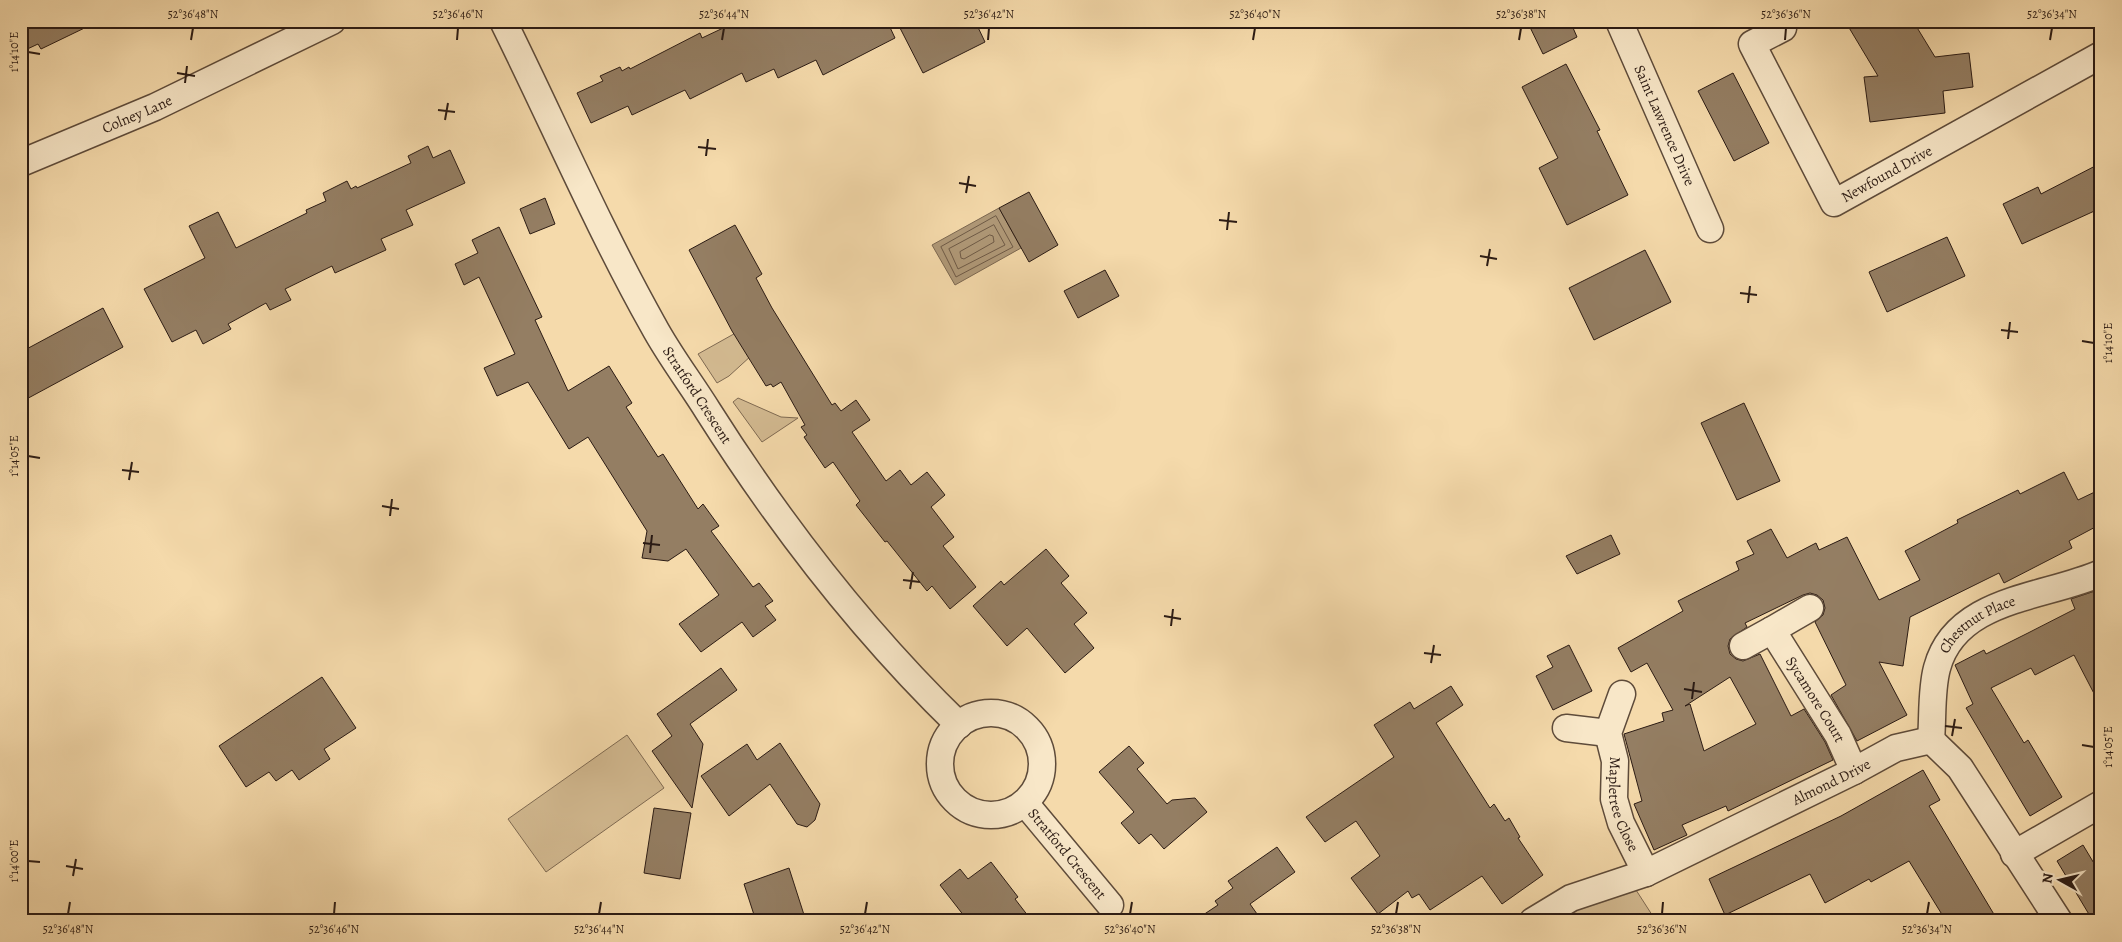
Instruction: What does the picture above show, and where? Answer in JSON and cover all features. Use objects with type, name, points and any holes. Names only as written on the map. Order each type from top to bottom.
[{"type":"street","name":"Colney Lane","points":[[21,163],[155,107],[332,21]]},
{"type":"street","name":"Stratford Crescent","points":[[503,21],[652,324],[732,449],[802,546],[844,599],[934,701],[959,725]]},
{"type":"street","name":"Saint Lawrence Drive","points":[[1620,21],[1710,229]]},
{"type":"street","name":"Newfound Drive","points":[[1783,28],[1752,44],[1834,203],[2101,55]]},
{"type":"street","name":"Chestnut Place","points":[[1931,740],[1937,668],[1944,649],[1958,631],[1976,616],[2012,600],[2101,573]]},
{"type":"street","points":[[1743,646],[1810,608]]},
{"type":"street","name":"Sycamore Court","points":[[1772,630],[1838,735],[1854,772]]},
{"type":"street","points":[[1566,728],[1608,733],[1622,694]]},
{"type":"street","name":"Stratford Crescent","points":[[998,714],[1017,720],[1033,735],[1041,753],[1041,774],[1036,788],[1025,803],[1004,814],[987,816],[968,810],[951,797],[942,779],[940,758],[946,739],[959,725],[978,715],[998,714]]},
{"type":"street","name":"Mapletree Close","points":[[1608,733],[1615,761],[1614,799],[1622,823],[1646,873]]},
{"type":"street","name":"Almond Drive","points":[[1533,921],[1571,898],[1646,873],[1854,772],[1896,748],[1931,740]]},
{"type":"street","points":[[1931,740],[1960,768],[2059,921]]},
{"type":"street","name":"Stratford Crescent","points":[[1025,803],[1110,905]]},
{"type":"street","points":[[2014,854],[2101,804]]},
{"type":"shaded area","points":[[757,321],[752,355],[729,376],[717,383],[698,354]]},
{"type":"shaded area","points":[[738,398],[781,417],[798,418],[762,442],[733,402]]},
{"type":"shaded area","points":[[627,735],[664,788],[546,872],[508,819]]},
{"type":"shaded area","points":[[1627,876],[1656,921],[1555,921]]},
{"type":"water","points":[[999,208],[1021,248],[955,285],[932,245]]},
{"type":"building","points":[[21,21],[99,21],[41,49],[38,44],[21,52]]},
{"type":"building","points":[[738,21],[887,21],[895,38],[823,75],[816,60],[778,78],[774,69],[746,82],[742,73],[690,99],[685,90],[632,115],[628,106],[591,123],[577,93],[603,81],[600,76],[620,67],[622,71],[629,67],[630,69],[700,33],[702,38]]},
{"type":"building","points":[[913,21],[975,21],[985,42],[923,73],[900,28]]},
{"type":"building","points":[[1527,21],[1570,21],[1577,37],[1543,54]]},
{"type":"building","points":[[1845,21],[1913,21],[1935,57],[1969,53],[1973,87],[1943,91],[1945,113],[1870,122],[1864,77],[1878,76]]},
{"type":"building","points":[[1566,64],[1600,130],[1597,131],[1628,195],[1567,225],[1539,168],[1558,158],[1522,87]]},
{"type":"building","points":[[1733,73],[1769,143],[1734,161],[1698,91]]},
{"type":"building","points":[[428,146],[433,158],[450,150],[465,183],[406,210],[413,225],[381,239],[386,250],[335,273],[332,266],[285,289],[291,300],[270,310],[266,303],[228,324],[231,329],[203,344],[196,330],[172,342],[144,289],[205,258],[189,226],[218,212],[236,248],[307,213],[306,210],[326,201],[323,193],[347,181],[351,189],[356,186],[357,188],[411,163],[408,156]]},
{"type":"building","points":[[2101,163],[2101,208],[2022,244],[2003,204],[2038,187],[2041,194]]},
{"type":"building","points":[[1029,192],[1058,245],[1029,262],[999,208]]},
{"type":"building","points":[[545,198],[555,224],[530,234],[520,209]]},
{"type":"building","points":[[735,225],[762,274],[756,278],[772,308],[832,405],[835,403],[841,411],[856,400],[870,420],[852,432],[886,481],[900,470],[911,485],[927,472],[945,495],[931,507],[954,537],[943,546],[976,587],[950,609],[932,586],[927,591],[887,541],[885,542],[856,505],[860,501],[833,462],[825,468],[804,437],[807,435],[801,427],[805,425],[781,382],[773,387],[771,384],[766,386],[732,331],[689,250]]},
{"type":"building","points":[[499,227],[542,317],[535,320],[568,391],[609,366],[632,403],[626,407],[658,457],[663,454],[698,509],[703,504],[719,526],[711,531],[753,587],[759,583],[773,601],[765,606],[776,620],[753,637],[742,622],[701,652],[679,624],[719,595],[686,549],[668,561],[642,558],[647,531],[588,437],[569,449],[528,382],[497,396],[484,368],[515,354],[479,277],[464,285],[455,264],[478,253],[472,240]]},
{"type":"building","points":[[1947,237],[1965,276],[1887,312],[1869,272]]},
{"type":"building","points":[[1645,250],[1671,302],[1594,340],[1569,288]]},
{"type":"building","points":[[1105,270],[1119,296],[1078,318],[1064,291]]},
{"type":"building","points":[[103,308],[123,347],[21,402],[21,352]]},
{"type":"building","points":[[1744,403],[1780,481],[1737,500],[1701,423]]},
{"type":"building","points":[[2064,472],[2078,500],[2101,489],[2101,524],[2069,541],[2072,548],[2004,583],[1999,573],[1910,617],[1903,666],[1879,662],[1907,715],[1857,741],[1831,695],[1846,685],[1815,622],[1823,615],[1825,608],[1823,600],[1817,595],[1810,593],[1803,595],[1745,623],[1747,627],[1730,639],[1728,646],[1730,654],[1736,659],[1743,661],[1760,654],[1791,716],[1804,709],[1825,742],[1833,760],[1728,811],[1726,806],[1682,825],[1687,835],[1654,850],[1634,804],[1642,801],[1624,734],[1664,721],[1662,713],[1673,710],[1647,663],[1631,672],[1618,648],[1683,611],[1678,601],[1739,570],[1736,562],[1754,554],[1747,541],[1771,529],[1787,558],[1816,543],[1819,550],[1847,537],[1879,600],[1920,580],[1905,551],[1958,523],[1957,520],[2018,490],[2020,494]],"holes":[[[1730,677],[1756,724],[1704,751],[1690,704],[1685,706]]]},
{"type":"building","points":[[1611,535],[1620,554],[1577,574],[1566,556]]},
{"type":"building","points":[[1046,549],[1069,576],[1061,583],[1087,613],[1074,624],[1094,648],[1065,673],[1027,628],[1007,646],[973,606],[1001,581],[1004,585]]},
{"type":"building","points":[[2101,589],[2101,707],[2074,655],[2035,675],[2031,668],[1991,688],[2024,743],[2028,740],[2062,797],[2030,816],[1966,708],[1973,704],[1955,665],[1984,650],[1986,654],[2075,609],[2071,599]]},
{"type":"building","points":[[1569,645],[1592,691],[1553,710],[1536,676],[1553,667],[1547,656]]},
{"type":"building","points":[[721,668],[737,690],[690,724],[703,744],[692,808],[652,751],[672,736],[657,714]]},
{"type":"building","points":[[322,677],[356,728],[324,749],[330,759],[299,780],[292,770],[276,781],[269,772],[246,787],[219,746]]},
{"type":"building","points":[[1451,686],[1463,705],[1436,723],[1490,808],[1494,804],[1505,821],[1509,818],[1520,837],[1518,838],[1543,875],[1502,904],[1482,876],[1430,910],[1419,894],[1412,898],[1408,891],[1378,914],[1351,878],[1380,856],[1356,821],[1325,842],[1306,817],[1394,757],[1374,725],[1410,702],[1414,709]]},
{"type":"building","points":[[780,743],[820,804],[815,820],[807,827],[797,824],[770,784],[729,816],[701,776],[747,744],[757,760]]},
{"type":"building","points":[[1129,746],[1144,763],[1137,769],[1167,804],[1172,800],[1195,798],[1207,812],[1164,849],[1151,834],[1139,844],[1121,823],[1134,812],[1099,772]]},
{"type":"building","points":[[1923,770],[1940,800],[1929,806],[1998,921],[1946,921],[1909,861],[1871,882],[1869,879],[1825,903],[1810,874],[1725,915],[1709,879],[1841,816]]},
{"type":"building","points":[[654,808],[691,813],[680,879],[644,873]]},
{"type":"building","points":[[2083,845],[2101,875],[2101,921],[2093,921],[2057,861]]},
{"type":"building","points":[[1277,847],[1295,872],[1250,904],[1262,921],[1194,921],[1218,905],[1215,901],[1233,888],[1228,881]]},
{"type":"building","points":[[991,862],[1018,897],[1015,899],[1032,921],[968,921],[940,885],[960,869],[968,879]]},
{"type":"building","points":[[789,868],[806,921],[756,921],[744,884]]}]
